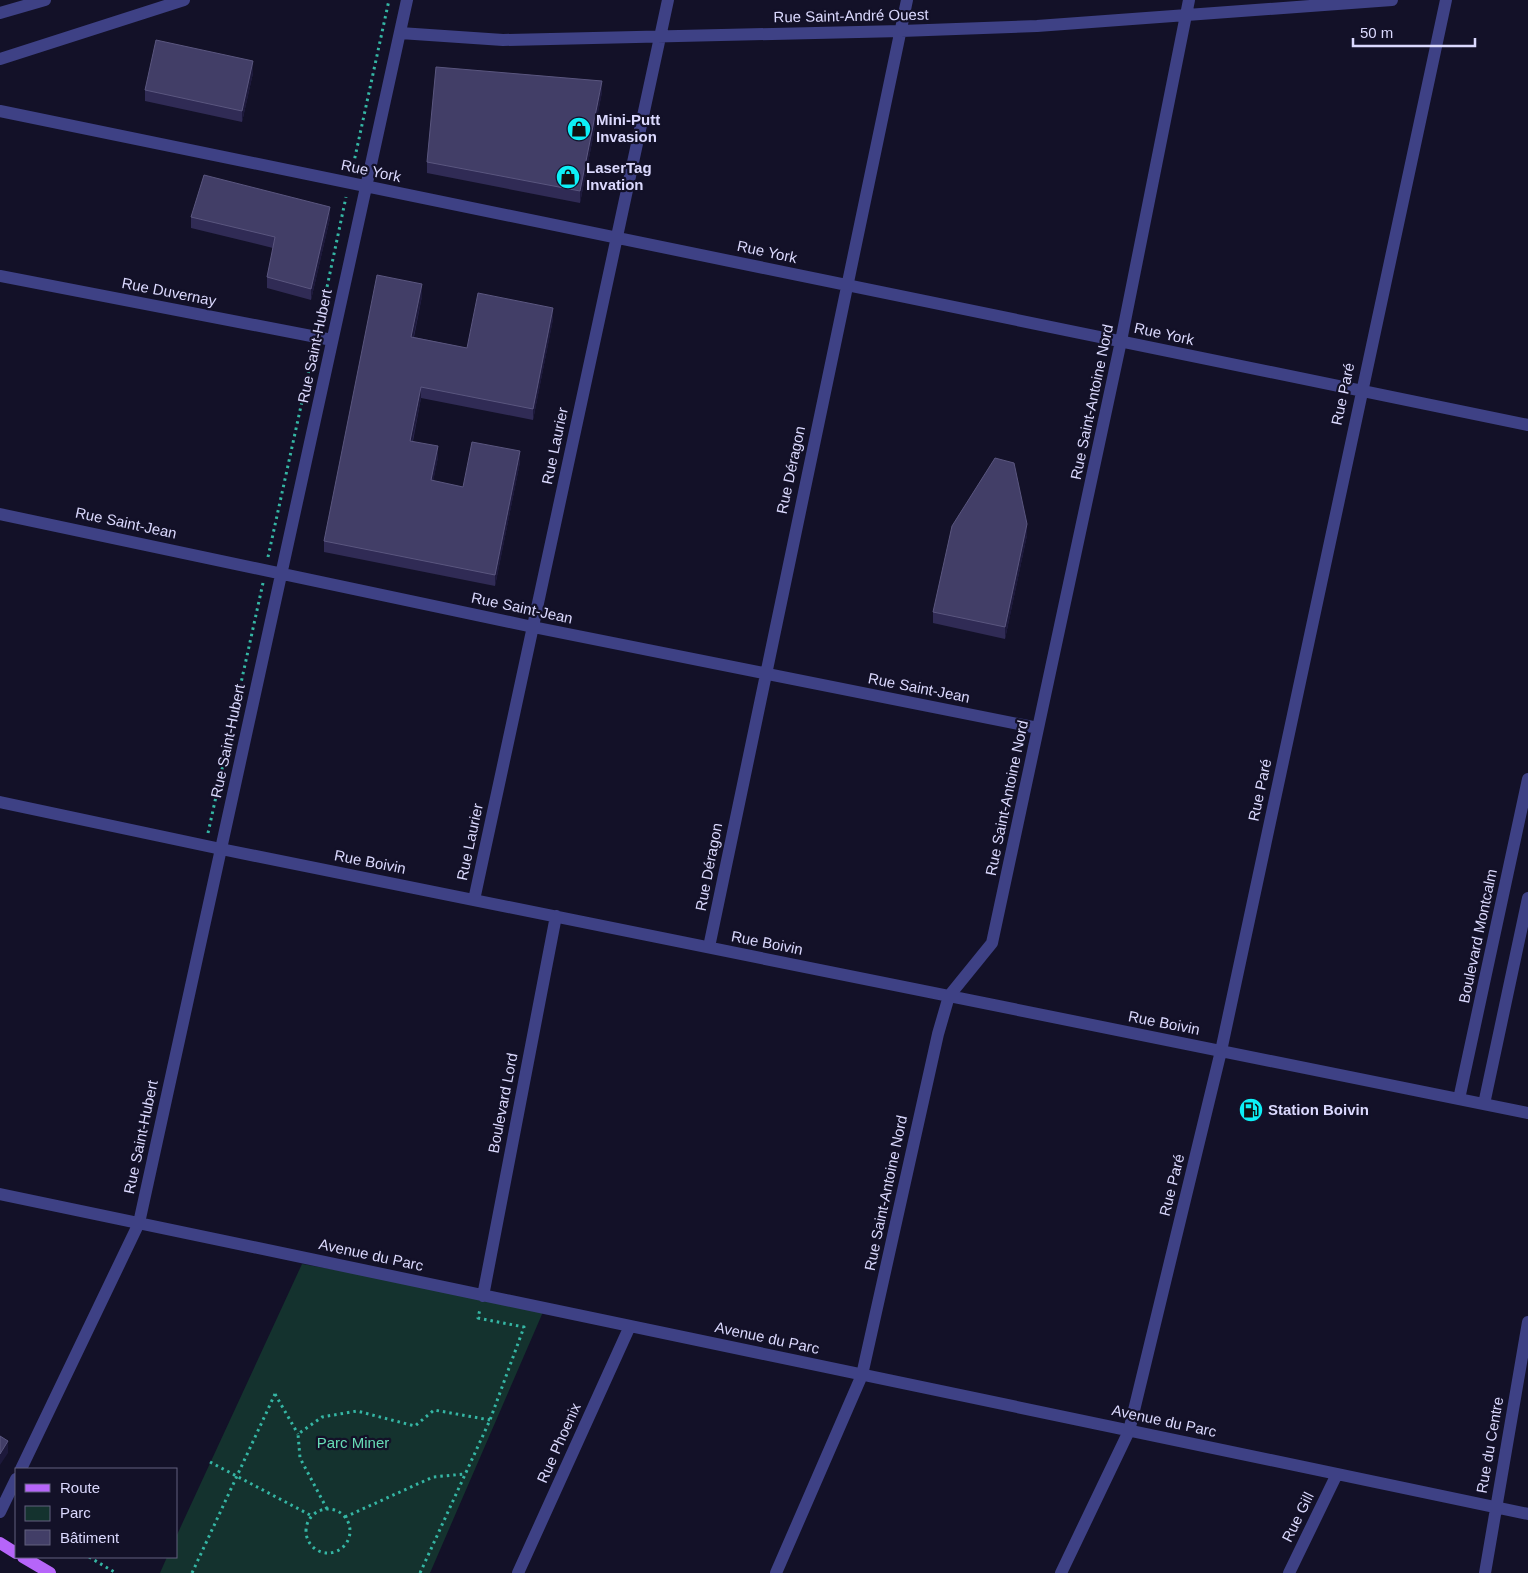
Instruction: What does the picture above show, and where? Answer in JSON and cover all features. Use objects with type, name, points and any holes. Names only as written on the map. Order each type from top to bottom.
[{"type":"main road","points":[[0,1543],[15,1551]]},
{"type":"main road","points":[[25,1558],[50,1573]]},
{"type":"street","points":[[0,13],[45,0]]},
{"type":"street","points":[[0,59],[147,6],[184,0]]},
{"type":"street","name":"Rue Saint-Hubert","points":[[21,1468],[139,1223],[407,0]]},
{"type":"street","name":"Rue Laurier","points":[[474,900],[668,0]]},
{"type":"street","name":"Rue Déragon","points":[[709,948],[764,673],[907,0]]},
{"type":"street","name":"Rue Saint-Antoine Nord","points":[[776,1573],[862,1375],[938,1034],[950,996],[992,943],[1121,342],[1189,0]]},
{"type":"street","name":"Rue Saint-André Ouest","points":[[400,33],[502,40],[901,31],[1037,26],[1392,0]]},
{"type":"street","name":"Rue Paré","points":[[1061,1573],[1129,1431],[1221,1051],[1446,0]]},
{"type":"street","name":"Rue York","points":[[0,111],[1528,425]]},
{"type":"street","name":"Rue Duvernay","points":[[0,276],[332,340]]},
{"type":"street","name":"Rue Saint-Jean","points":[[0,514],[282,572],[533,627],[1038,728]]},
{"type":"street","name":"Boulevard Montcalm","points":[[1459,1099],[1528,779]]},
{"type":"street","name":"Rue Boivin","points":[[0,802],[205,846],[1528,1113]]},
{"type":"street","points":[[1484,1104],[1528,898]]},
{"type":"street","name":"Boulevard Lord","points":[[483,1296],[556,916]]},
{"type":"street","name":"Avenue du Parc","points":[[0,1194],[1528,1514]]},
{"type":"street","name":"Rue du Centre","points":[[1485,1573],[1528,1322]]},
{"type":"street","name":"Rue Phoenix","points":[[518,1573],[630,1326]]},
{"type":"street","name":"Rue Gill","points":[[1289,1573],[1337,1474]]},
{"type":"street","points":[[0,1512],[15,1480]]},
{"type":"path","name":"Rue Saint-Hubert","points":[[205,846],[389,0]]},
{"type":"path","points":[[420,1573],[490,1420],[524,1328],[478,1318],[483,1296]]},
{"type":"path","points":[[192,1573],[275,1394],[298,1434],[300,1458],[327,1509]]},
{"type":"path","points":[[298,1434],[322,1417],[357,1411],[415,1426],[434,1410],[490,1420]]},
{"type":"path","points":[[210,1462],[312,1516]]},
{"type":"path","points":[[345,1517],[433,1477],[465,1474]]},
{"type":"path","points":[[327,1509],[340,1512],[345,1517],[350,1530],[346,1544],[335,1552],[328,1553],[316,1549],[308,1538],[307,1527],[312,1516],[327,1509]]},
{"type":"path","points":[[91,1558],[116,1573]]},
{"type":"green space","name":"Parc Miner","points":[[302,1264],[475,1294],[543,1312],[430,1573],[160,1573],[167,1558],[178,1558],[178,1533]]},
{"type":"building","points":[[156,40],[253,61],[242,111],[145,90]]},
{"type":"building","points":[[436,67],[602,81],[580,191],[427,162]]},
{"type":"building","points":[[204,175],[330,207],[311,289],[267,277],[275,237],[191,217]]},
{"type":"building","points":[[377,275],[422,284],[411,337],[467,348],[478,293],[553,308],[533,409],[421,387],[410,441],[438,446],[431,480],[463,487],[472,442],[520,451],[495,575],[324,541]]},
{"type":"building","points":[[995,458],[1014,463],[1027,524],[1005,627],[933,612],[952,526]]},
{"type":"building","points":[[0,1436],[8,1441],[0,1454]]},
{"type":"place","name":"Mini-Putt Invasion","points":[[579,129]]},
{"type":"place","name":"LaserTag Invation","points":[[568,177]]},
{"type":"place","name":"Station Boivin","points":[[1251,1110]]}]
